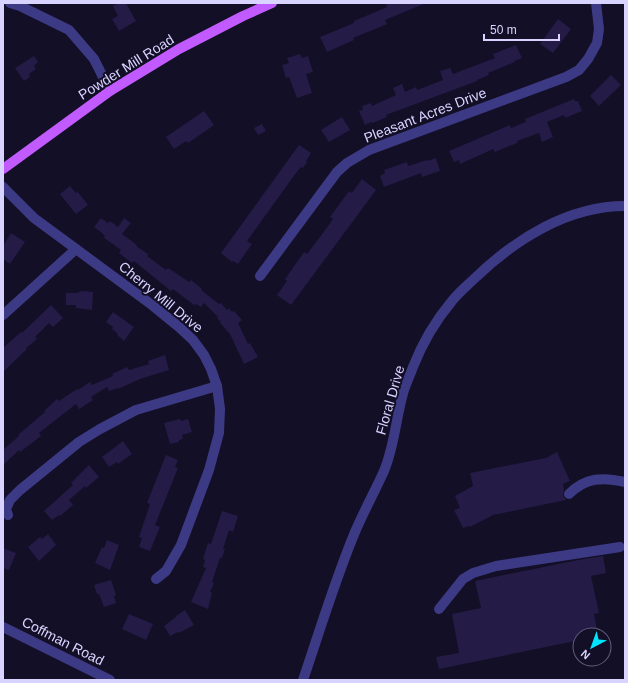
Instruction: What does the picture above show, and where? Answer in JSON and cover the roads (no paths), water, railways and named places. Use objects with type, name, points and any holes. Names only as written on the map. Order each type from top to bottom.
[{"type":"main road","name":"Powder Mill Road","points":[[3,169],[110,91],[179,49],[243,16],[272,3]]},
{"type":"street","points":[[10,3],[20,6],[69,30],[94,59],[110,91]]},
{"type":"street","name":"Pleasant Acres Drive","points":[[260,276],[337,172],[347,163],[369,150],[579,70],[588,60],[597,43],[599,29],[596,3]]},
{"type":"street","name":"Cherry Mill Drive","points":[[3,187],[34,218],[152,305],[193,340],[204,355],[217,386],[220,409],[219,433],[209,470],[180,545],[166,571],[156,579]]},
{"type":"street","name":"Floral Drive","points":[[303,680],[338,575],[355,532],[384,469],[404,391],[419,353],[436,322],[460,292],[517,243],[540,229],[579,213],[614,206],[625,206]]},
{"type":"street","points":[[3,315],[76,249]]},
{"type":"street","points":[[8,515],[6,509],[10,500],[20,490],[79,442],[100,429],[136,410],[217,386]]},
{"type":"street","points":[[569,494],[585,483],[596,478],[606,478],[625,482]]},
{"type":"street","points":[[439,609],[463,579],[473,573],[496,566],[620,547]]},
{"type":"street","name":"Coffman Road","points":[[3,627],[110,680]]}]
